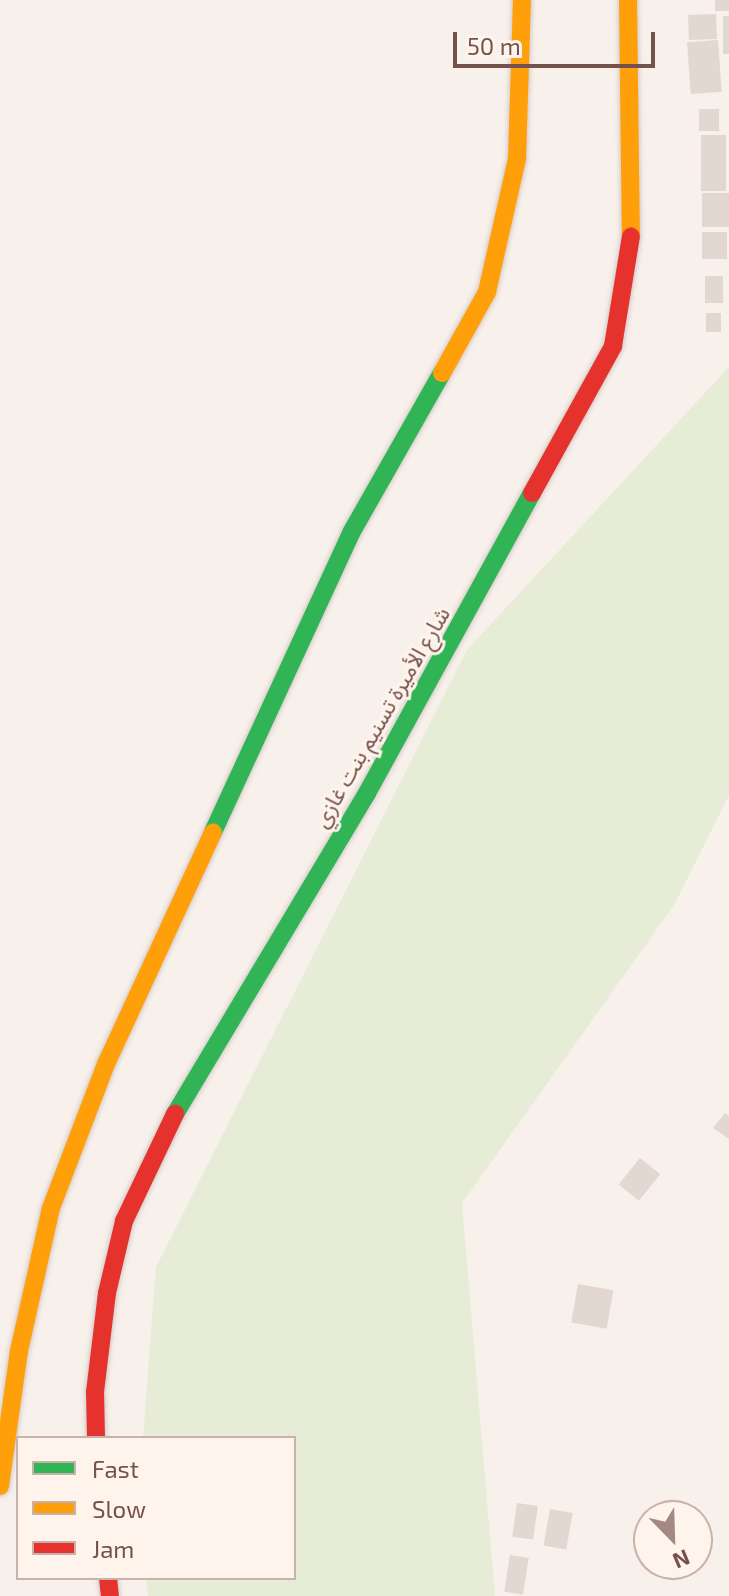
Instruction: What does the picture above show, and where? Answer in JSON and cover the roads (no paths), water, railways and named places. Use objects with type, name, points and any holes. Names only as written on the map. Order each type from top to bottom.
[{"type":"street","points":[[0,1486],[19,1351],[51,1208],[106,1064],[351,533],[487,292],[517,159],[522,0]]},
{"type":"street","name":"شارع الأميرة تسنيم بنت غازي","points":[[96,1436],[95,1392],[107,1293],[124,1221],[156,1149],[199,1068],[375,779],[613,346],[633,221],[628,0]]}]
